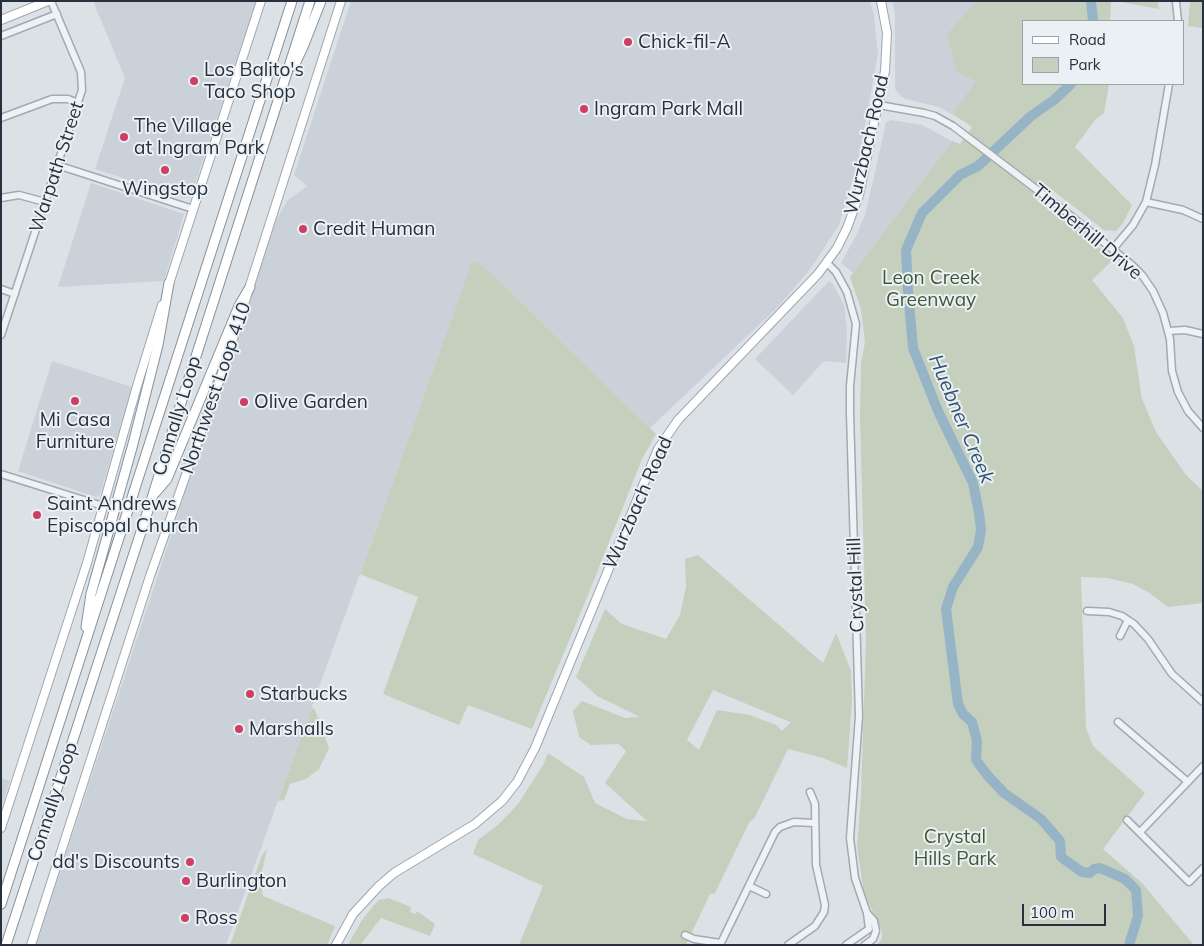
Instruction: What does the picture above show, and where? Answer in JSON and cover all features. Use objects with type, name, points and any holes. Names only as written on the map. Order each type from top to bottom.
[{"type":"highway","name":"Connally Loop","points":[[1,904],[292,1]]},
{"type":"highway","name":"Connally Loop","points":[[6,945],[153,495],[310,1]]},
{"type":"highway","points":[[282,90],[303,47],[321,1]]},
{"type":"highway","points":[[81,656],[91,594],[153,363],[169,283]]},
{"type":"highway","points":[[153,495],[167,479],[239,306],[250,287]]},
{"type":"main road","points":[[1,20],[49,1]]},
{"type":"main road","points":[[1,828],[73,609],[137,386],[169,283],[261,1]]},
{"type":"main road","name":"Northwest Loop 410","points":[[31,945],[150,576],[192,462],[342,1]]},
{"type":"main road","name":"Wurzbach Road","points":[[336,945],[353,914],[379,886],[394,874],[476,824],[502,801],[517,782],[535,748],[658,449],[668,432],[684,413],[793,301],[827,263],[840,241],[852,216],[858,195],[878,105],[886,54],[887,33],[881,1]]},
{"type":"street","name":"Warpath Street","points":[[1,335],[82,90],[82,72],[57,14],[49,1]]},
{"type":"street","points":[[1176,2],[1178,20]]},
{"type":"street","points":[[1,36],[57,14]]},
{"type":"street","points":[[1113,249],[1133,225],[1146,202],[1155,165],[1169,85]]},
{"type":"street","points":[[1,118],[52,99],[68,99],[78,103]]},
{"type":"street","name":"Timberhill Drive","points":[[878,105],[934,116],[953,126],[1132,265],[1147,283],[1163,313],[1168,331],[1172,371],[1178,392],[1188,411],[1203,428]]},
{"type":"street","points":[[57,165],[193,209]]},
{"type":"street","points":[[1,198],[19,195],[45,202]]},
{"type":"street","points":[[1146,202],[1183,210],[1203,219]]},
{"type":"street","name":"Crystal Hill","points":[[827,263],[836,272],[847,292],[856,324],[850,413],[860,707],[850,838],[855,878],[867,913],[869,925],[867,932],[846,945]]},
{"type":"street","points":[[1,289],[15,294]]},
{"type":"street","points":[[1168,331],[1185,330],[1203,334]]},
{"type":"street","points":[[1,474],[103,506]]},
{"type":"street","points":[[1087,611],[1109,612],[1128,620],[1144,633],[1172,674],[1203,702]]},
{"type":"street","points":[[1120,636],[1128,620]]},
{"type":"street","points":[[1118,722],[1188,782]]},
{"type":"street","points":[[1140,832],[1203,766]]},
{"type":"street","points":[[788,945],[815,926],[824,912],[825,905],[816,865],[815,804],[810,792]]},
{"type":"street","points":[[1127,820],[1189,882],[1203,868]]},
{"type":"street","points":[[685,935],[694,939],[720,944],[775,832],[780,827],[794,822],[814,824]]},
{"type":"street","points":[[749,886],[766,894]]},
{"type":"street","name":"Crystal Hill","points":[[867,913],[871,916],[876,927],[876,935],[868,943]]},
{"type":"shaded area","points":[[93,1],[256,1],[191,196],[189,197],[185,198],[95,169],[125,78]]},
{"type":"shaded area","points":[[351,1],[870,1],[874,15],[878,54],[858,162],[839,225],[811,268],[781,304],[650,428],[483,265],[472,263],[226,945],[36,945],[274,223],[288,200],[307,186],[294,175]]},
{"type":"shaded area","points":[[892,1],[1055,1],[1022,20],[973,126],[939,107],[905,99],[895,89],[895,14]]},
{"type":"shaded area","points":[[891,120],[922,125],[952,141],[853,273],[841,263],[857,234],[866,212],[886,122]]},
{"type":"shaded area","points":[[91,183],[184,214],[164,281],[58,287]]},
{"type":"shaded area","points":[[829,281],[833,284],[844,305],[847,330],[846,363],[824,361],[793,395],[755,359]]},
{"type":"shaded area","points":[[52,361],[132,387],[100,495],[96,497],[18,471]]},
{"type":"shaded area","points":[[1,778],[10,781],[1,807]]},
{"type":"green space","points":[[976,1],[1111,1],[1110,20],[1022,20],[1022,85],[1109,85],[1104,113],[1096,119],[1075,147],[1132,205],[1123,223],[1116,231],[1104,230],[1042,182],[1036,200],[1114,259],[1092,280],[1123,318],[1134,346],[1142,399],[1156,432],[1186,475],[1203,491],[1203,603],[1168,607],[1148,592],[1133,584],[1108,578],[1081,577],[1086,728],[1093,746],[1145,793],[1103,849],[1142,883],[1194,945],[877,945],[882,939],[882,931],[864,893],[857,847],[861,795],[866,639],[860,417],[861,364],[865,342],[861,309],[850,277],[952,141],[960,144],[972,127],[953,114],[976,81],[957,72],[947,35]]},
{"type":"green space","points":[[1115,1],[1158,1],[1159,9]]},
{"type":"green space","points":[[1190,1],[1203,1],[1203,28],[1188,26]]},
{"type":"green space","points":[[472,262],[483,265],[656,434],[642,459],[532,729],[468,705],[459,725],[383,694],[418,597],[360,574]]},
{"type":"green space","points":[[698,555],[823,663],[836,633],[851,671],[852,701],[847,768],[823,758],[788,749],[715,893],[710,894],[686,945],[519,945],[543,886],[473,854],[478,840],[499,824],[518,804],[543,765],[548,753],[584,777],[595,803],[627,819],[647,821],[605,783],[626,751],[619,744],[591,745],[579,737],[573,711],[582,701],[625,718],[640,717],[597,696],[576,677],[605,609],[622,624],[666,639],[680,615],[686,587],[685,559]],"holes":[[[713,690],[790,722],[782,731],[776,725],[750,715],[717,710],[699,750],[687,740]]]},
{"type":"green space","points":[[312,707],[315,710],[329,748],[319,769],[306,779],[290,784],[284,800],[278,801]]},
{"type":"green space","points":[[267,849],[260,879],[263,896],[335,926],[327,945],[230,945],[262,855]]},
{"type":"green space","points":[[388,898],[411,907],[410,912],[416,914],[417,911],[435,924],[430,936],[381,918],[360,945],[348,945],[362,920],[375,904],[379,900]]},
{"type":"waterway","name":"Huebner Creek","points":[[1091,1],[1093,20]]},
{"type":"waterway","name":"Huebner Creek","points":[[1070,85],[1054,100],[1031,116],[978,166],[960,175],[922,213],[906,250],[908,291],[913,348],[938,411],[973,483],[979,513],[981,530],[978,547],[953,587],[946,609],[958,704],[963,714],[972,722],[977,741],[976,760],[1004,793],[1041,819],[1060,841],[1061,857],[1082,872],[1090,873],[1094,869],[1100,868],[1125,879],[1136,890],[1138,916],[1129,945]]},
{"type":"place","name":"Chick-fil-A","points":[[628,42]]},
{"type":"place","name":"Los Balito's Taco Shop","points":[[194,81]]},
{"type":"place","name":"Ingram Park Mall","points":[[584,109]]},
{"type":"place","name":"The Village at Ingram Park","points":[[124,137]]},
{"type":"place","name":"Wingstop","points":[[165,170]]},
{"type":"place","name":"Credit Human","points":[[303,229]]},
{"type":"place","name":"Mi Casa Furniture","points":[[75,401]]},
{"type":"place","name":"Olive Garden","points":[[244,402]]},
{"type":"place","name":"Saint Andrews Episcopal Church","points":[[37,515]]},
{"type":"place","name":"Starbucks","points":[[250,694]]},
{"type":"place","name":"Marshalls","points":[[239,729]]},
{"type":"place","name":"dd's Discounts","points":[[190,862]]},
{"type":"place","name":"Burlington","points":[[186,881]]},
{"type":"place","name":"Ross","points":[[185,918]]},
{"type":"park label","name":"Leon Creek Greenway","points":[[931,289]]},
{"type":"park label","name":"Crystal Hills Park","points":[[955,848]]}]
